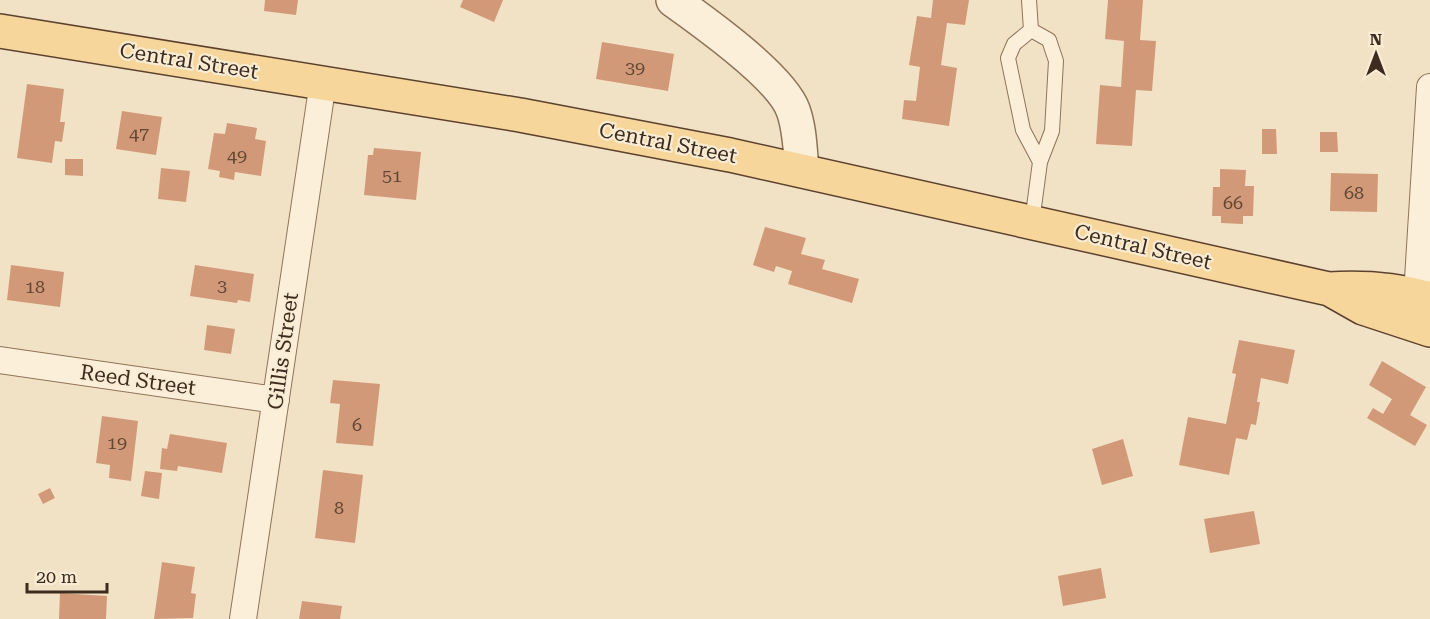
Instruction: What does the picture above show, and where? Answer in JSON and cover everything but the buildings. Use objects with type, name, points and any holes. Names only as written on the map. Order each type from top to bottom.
[{"type":"main road","name":"Central Street","points":[[0,31],[532,118],[802,170],[1329,289],[1365,287],[1424,297]]},
{"type":"main road","name":"Central Street","points":[[1329,289],[1363,308],[1430,330]]},
{"type":"street","points":[[674,0],[730,43],[779,89],[792,108],[798,130],[802,170]]},
{"type":"street","name":"Gillis Street","points":[[243,619],[323,82]]},
{"type":"street","points":[[1424,297],[1430,87]]},
{"type":"street","name":"Reed Street","points":[[0,360],[276,400]]},
{"type":"lane","points":[[1029,0],[1031,30]]},
{"type":"lane","points":[[1031,30],[1049,40],[1056,62],[1052,130],[1040,162],[1032,222]]},
{"type":"lane","points":[[1031,30],[1014,44],[1008,57],[1023,130],[1040,162]]}]
